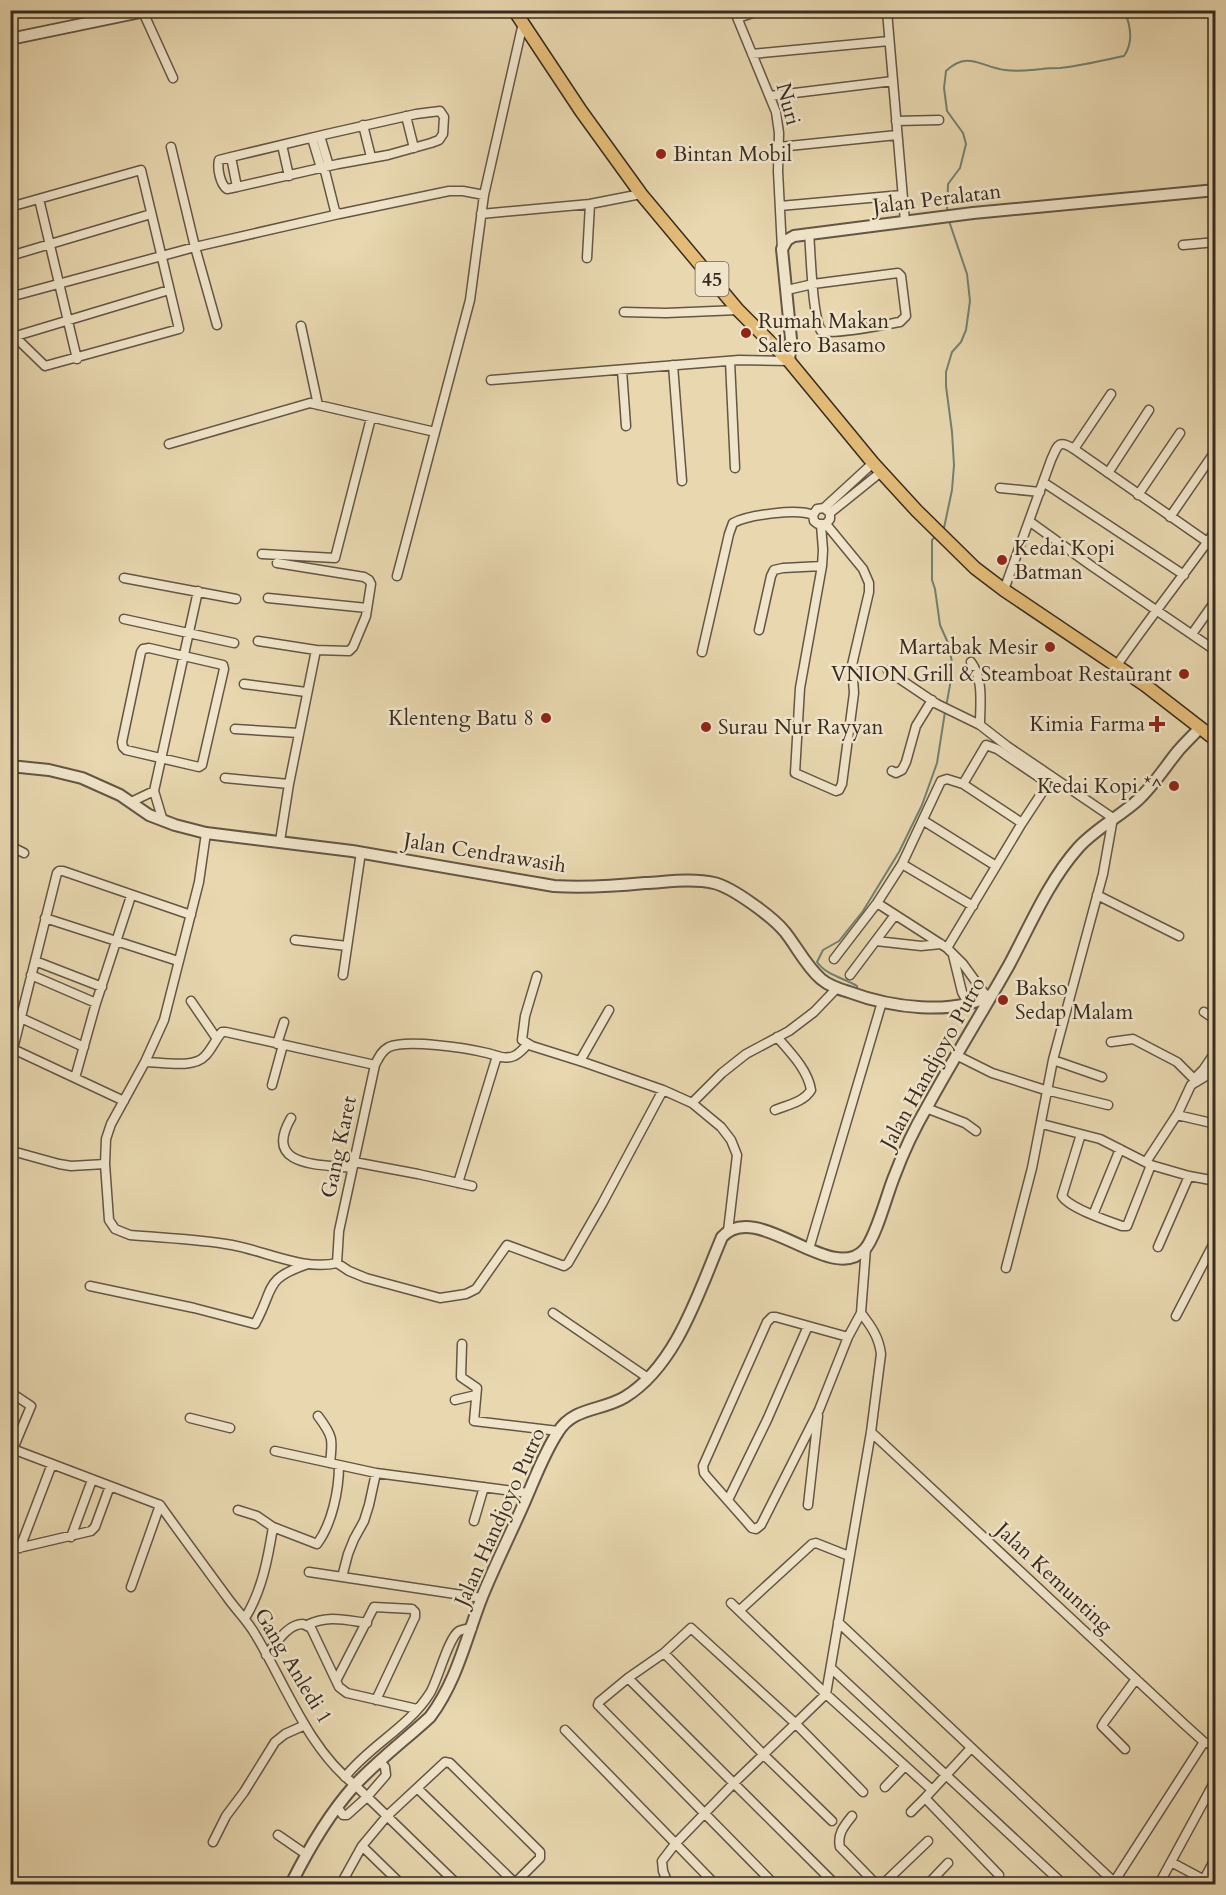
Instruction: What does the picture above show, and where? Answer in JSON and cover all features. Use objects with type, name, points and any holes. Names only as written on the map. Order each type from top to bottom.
[{"type":"main road","name":"45","points":[[514,10],[581,111],[641,194],[738,310],[789,361],[877,467],[934,528],[959,554],[1004,590],[1117,666],[1215,740]]},
{"type":"street","points":[[736,14],[761,10]]},
{"type":"street","points":[[10,39],[146,11],[173,78]]},
{"type":"street","points":[[886,12],[905,222]]},
{"type":"street","name":"Nuri","points":[[736,14],[770,96],[778,124],[782,249]]},
{"type":"street","points":[[397,576],[470,300],[484,195],[523,23]]},
{"type":"street","points":[[752,54],[889,41]]},
{"type":"street","points":[[770,96],[893,81]]},
{"type":"street","points":[[440,111],[444,117],[445,128],[439,140],[414,148],[289,176],[237,187],[224,187],[219,160],[406,116],[440,111]]},
{"type":"street","points":[[406,116],[414,148]]},
{"type":"street","points":[[896,122],[939,120]]},
{"type":"street","points":[[363,125],[371,157]]},
{"type":"street","points":[[779,147],[897,135]]},
{"type":"street","points":[[316,137],[335,211],[339,214]]},
{"type":"street","points":[[282,146],[289,176]]},
{"type":"street","points":[[171,147],[217,325]]},
{"type":"street","points":[[231,157],[237,187]]},
{"type":"street","points":[[10,207],[141,170],[179,329],[45,366],[13,334]]},
{"type":"street","points":[[10,297],[195,247],[339,214],[449,191],[463,190],[484,195]]},
{"type":"street","name":"Jalan Peralatan","points":[[782,249],[787,240],[809,233],[974,213],[1215,190]]},
{"type":"street","points":[[481,214],[590,204],[641,194]]},
{"type":"street","points":[[780,206],[902,195]]},
{"type":"street","points":[[39,198],[76,358]]},
{"type":"street","points":[[587,258],[590,204]]},
{"type":"street","points":[[10,255],[151,214]]},
{"type":"street","points":[[787,290],[813,284],[898,273],[901,276],[906,316],[900,322],[823,332],[817,320],[813,284],[809,233]]},
{"type":"street","points":[[1183,244],[1215,242]]},
{"type":"street","points":[[491,380],[729,361],[789,361],[791,339],[782,249]]},
{"type":"street","points":[[13,334],[169,290]]},
{"type":"street","points":[[624,312],[738,310]]},
{"type":"street","points":[[301,326],[318,405]]},
{"type":"street","points":[[729,361],[735,468]]},
{"type":"street","points":[[673,365],[682,481]]},
{"type":"street","points":[[621,370],[626,426]]},
{"type":"street","points":[[1074,449],[1111,394]]},
{"type":"street","points":[[170,444],[310,403],[435,432]]},
{"type":"street","points":[[1108,473],[1149,410]]},
{"type":"street","points":[[262,554],[335,558],[371,418]]},
{"type":"street","points":[[1138,495],[1180,433]]},
{"type":"street","points":[[1004,590],[1051,460],[1059,445],[1065,444],[1074,449],[1215,548]]},
{"type":"street","points":[[1170,517],[1214,453]]},
{"type":"street","points":[[827,511],[877,467]]},
{"type":"street","points":[[1043,482],[1184,575]]},
{"type":"street","points":[[1000,488],[1040,492]]},
{"type":"street","points":[[813,515],[817,509],[827,511]]},
{"type":"street","points":[[702,652],[733,524],[747,518],[788,513],[813,515],[816,523],[824,525],[866,575],[869,592],[852,665],[854,693],[842,784],[839,790],[836,791],[795,773],[800,688],[822,566],[824,525],[830,519],[827,511]]},
{"type":"street","points":[[1029,521],[1215,651]]},
{"type":"street","points":[[1117,666],[1155,610],[1184,575],[1215,530]]},
{"type":"street","points":[[258,641],[316,650],[349,651],[356,643],[368,608],[370,584],[369,580],[364,577],[277,563]]},
{"type":"street","points":[[759,630],[774,570],[822,566]]},
{"type":"street","points":[[124,578],[236,599]]},
{"type":"street","points":[[164,820],[154,791],[198,591]]},
{"type":"street","points":[[268,598],[368,608]]},
{"type":"street","points":[[1192,634],[1215,600]]},
{"type":"street","points":[[124,619],[234,643]]},
{"type":"street","points":[[149,648],[183,656],[218,663],[223,665],[224,669],[202,765],[199,767],[126,750],[122,742],[143,649],[149,648]]},
{"type":"street","points":[[280,841],[306,692],[316,650]]},
{"type":"street","points":[[972,662],[980,682],[980,725]]},
{"type":"street","points":[[888,671],[932,700],[980,725],[1113,818],[1097,895],[1044,1089],[1042,1124],[1006,1268]]},
{"type":"street","points":[[244,684],[306,692]]},
{"type":"street","points":[[892,771],[902,770],[916,726],[932,700]]},
{"type":"street","name":"Jalan Handjoyo Putro","points":[[866,1248],[895,1175],[926,1108],[1056,879],[1078,848],[1136,802],[1200,728]]},
{"type":"street","points":[[235,729],[299,733]]},
{"type":"street","points":[[963,784],[986,745],[997,749],[1046,782],[1045,788],[947,949],[962,992],[969,1003]]},
{"type":"street","name":"Jalan Cendrawasih","points":[[10,766],[49,770],[82,778],[105,787],[149,815],[206,833],[361,852],[554,886],[582,888],[683,880],[715,883],[768,916],[784,931],[821,979],[837,988],[882,1002],[926,1007],[969,1003],[990,995]]},
{"type":"street","points":[[225,778],[289,784]]},
{"type":"street","points":[[834,960],[877,903],[902,864],[941,781],[947,779],[963,784],[1022,823]]},
{"type":"street","points":[[131,802],[154,791]]},
{"type":"street","points":[[924,821],[996,866]]},
{"type":"street","points":[[206,833],[199,882],[164,1020],[145,1062],[111,1124],[106,1139],[105,1164],[109,1220],[111,1226],[121,1233],[240,1246],[308,1264],[325,1266],[337,1263],[366,1278],[432,1297],[440,1298],[472,1292],[483,1281],[507,1245],[560,1265],[564,1266],[568,1263],[663,1090]]},
{"type":"street","points":[[10,846],[24,853]]},
{"type":"street","points":[[343,975],[361,852]]},
{"type":"street","points":[[902,864],[972,906]]},
{"type":"street","points":[[124,1101],[14,1050],[57,873],[59,871],[191,915]]},
{"type":"street","points":[[1097,895],[1179,936]]},
{"type":"street","points":[[75,1078],[131,896]]},
{"type":"street","points":[[877,903],[947,949],[990,995]]},
{"type":"street","points":[[850,975],[895,915]]},
{"type":"street","points":[[45,918],[178,961]]},
{"type":"street","points":[[295,940],[347,946]]},
{"type":"street","points":[[876,941],[947,949]]},
{"type":"street","points":[[35,961],[102,987]]},
{"type":"street","points":[[31,975],[96,1004]]},
{"type":"street","points":[[145,1062],[191,1064],[204,1058],[222,1032],[375,1065],[380,1055],[388,1047],[413,1044],[459,1048],[496,1056],[513,1057],[525,1042],[525,1016],[537,976]]},
{"type":"street","points":[[692,1103],[722,1073],[746,1054],[789,1031],[814,1012],[837,988]]},
{"type":"street","points":[[191,1001],[217,1039]]},
{"type":"street","points":[[809,1249],[882,1002]]},
{"type":"street","points":[[580,1061],[609,1010]]},
{"type":"street","points":[[1204,1012],[1215,1020]]},
{"type":"street","points":[[21,1018],[84,1047]]},
{"type":"street","points":[[272,1085],[284,1022]]},
{"type":"street","points":[[775,1110],[800,1101],[811,1090],[799,1064],[777,1037]]},
{"type":"street","points":[[1112,1042],[1133,1039],[1176,1062],[1195,1080]]},
{"type":"street","points":[[525,1042],[663,1090],[692,1103],[722,1127],[737,1155],[728,1231],[749,1226],[757,1227],[809,1249],[838,1258],[846,1258],[866,1248]]},
{"type":"street","points":[[1081,1134],[1062,1196],[1068,1202],[1093,1215],[1127,1226],[1149,1163],[1177,1115],[1191,1085],[1215,1051]]},
{"type":"street","points":[[956,1054],[992,1072],[1044,1089],[1108,1105]]},
{"type":"street","points":[[458,1183],[496,1056]]},
{"type":"street","points":[[1053,1060],[1102,1077]]},
{"type":"street","name":"Gang Karet","points":[[337,1263],[339,1231],[375,1065]]},
{"type":"street","points":[[1195,1080],[1207,1077],[1215,1070]]},
{"type":"street","points":[[926,1108],[965,1123],[976,1131]]},
{"type":"street","points":[[1177,1115],[1215,1124]]},
{"type":"street","points":[[291,1118],[283,1137],[288,1154],[294,1160],[310,1165],[353,1165],[472,1186]]},
{"type":"street","points":[[1042,1124],[1100,1139],[1149,1163],[1189,1176],[1215,1181]]},
{"type":"street","points":[[1093,1215],[1120,1149]]},
{"type":"street","points":[[12,1151],[40,1160],[71,1166],[105,1164]]},
{"type":"street","points":[[1158,1247],[1189,1176]]},
{"type":"street","name":"Jalan Handjoyo Putro","points":[[291,1884],[317,1836],[355,1785],[430,1717],[438,1706],[454,1675],[482,1598],[543,1459],[558,1431],[579,1413],[624,1398],[648,1378],[667,1356],[677,1341],[722,1237],[728,1231]]},
{"type":"street","points":[[1176,1316],[1215,1239]]},
{"type":"street","points":[[848,1337],[776,1317],[767,1322],[703,1466],[708,1478],[752,1528],[759,1528],[819,1410],[848,1337],[861,1313],[866,1248]]},
{"type":"street","points":[[90,1286],[194,1308],[255,1324],[275,1280],[293,1269],[308,1264]]},
{"type":"street","points":[[553,1313],[648,1378]]},
{"type":"street","points":[[668,1884],[662,1861],[675,1844],[826,1694],[871,1432],[881,1354],[874,1330],[861,1313]]},
{"type":"street","points":[[728,1500],[767,1420],[808,1326]]},
{"type":"street","points":[[462,1344],[461,1377],[476,1386],[473,1419],[475,1422],[558,1431]]},
{"type":"street","points":[[10,1392],[31,1406],[12,1451],[160,1505],[131,1587]]},
{"type":"street","points":[[455,1400],[476,1395]]},
{"type":"street","points":[[808,1504],[819,1410]]},
{"type":"street","points":[[238,1510],[257,1516],[273,1527],[317,1544],[322,1537],[336,1499],[331,1433],[318,1416]]},
{"type":"street","points":[[190,1419],[230,1428]]},
{"type":"street","name":"Jalan Kemunting","points":[[871,1432],[1204,1742],[1215,1746]]},
{"type":"street","points":[[275,1451],[376,1473],[528,1493]]},
{"type":"street","points":[[15,1549],[52,1464]]},
{"type":"street","points":[[342,1576],[354,1539],[364,1521],[376,1473]]},
{"type":"street","points":[[71,1537],[92,1480]]},
{"type":"street","points":[[15,1549],[91,1531],[95,1527],[111,1486]]},
{"type":"street","points":[[474,1521],[484,1487]]},
{"type":"street","name":"Gang Anledi 1","points":[[160,1505],[245,1618],[305,1725],[345,1777],[457,1884]]},
{"type":"street","points":[[245,1618],[258,1594],[273,1527]]},
{"type":"street","points":[[740,1610],[812,1544],[849,1556]]},
{"type":"street","points":[[309,1572],[482,1598]]},
{"type":"street","points":[[731,1604],[932,1790]]},
{"type":"street","points":[[337,1679],[374,1607],[412,1609],[415,1617],[376,1700]]},
{"type":"street","points":[[307,1625],[321,1619],[367,1623]]},
{"type":"street","points":[[838,1622],[1114,1883],[1204,1742]]},
{"type":"street","points":[[266,1655],[294,1626],[299,1623],[307,1625],[311,1628],[339,1687],[347,1693],[417,1709]]},
{"type":"street","points":[[345,1777],[357,1762],[410,1719],[429,1694],[452,1639],[457,1632],[472,1628]]},
{"type":"street","points":[[774,1884],[598,1705],[599,1702],[664,1653],[692,1628],[795,1723],[863,1792]]},
{"type":"street","points":[[664,1653],[832,1821]]},
{"type":"street","points":[[831,1668],[1063,1884]]},
{"type":"street","points":[[628,1678],[835,1884]]},
{"type":"street","points":[[1125,1749],[1102,1726],[1136,1679]]},
{"type":"street","points":[[213,1842],[226,1816],[244,1792],[265,1749],[285,1734],[305,1725]]},
{"type":"street","points":[[565,1730],[715,1884]]},
{"type":"street","points":[[911,1812],[971,1748]]},
{"type":"street","points":[[337,1807],[343,1815],[347,1815],[368,1797],[386,1775],[385,1767],[380,1762]]},
{"type":"street","points":[[341,1884],[362,1846],[387,1816],[441,1764],[445,1762],[450,1763],[540,1852],[540,1858],[514,1884],[417,1788]]},
{"type":"street","points":[[885,1787],[905,1766]]},
{"type":"street","points":[[1159,1884],[1215,1779]]},
{"type":"street","points":[[925,1798],[999,1875]]},
{"type":"street","points":[[852,1816],[841,1830],[840,1847],[876,1884]]},
{"type":"street","points":[[278,1835],[307,1855]]},
{"type":"street","points":[[884,1884],[928,1841]]},
{"type":"street","points":[[362,1846],[401,1884]]},
{"type":"street","points":[[1202,1882],[1215,1857]]},
{"type":"street","points":[[1171,1862],[1202,1882],[1212,1884]]},
{"type":"street","points":[[928,1884],[948,1863]]},
{"type":"street","points":[[935,1877],[944,1884]]},
{"type":"waterway","points":[[947,212],[948,184],[960,168],[966,144],[963,133],[947,111],[944,88],[946,71],[954,65],[968,61],[1019,71],[1068,67],[1124,56],[1130,40],[1124,10]]},
{"type":"waterway","points":[[941,531],[944,528],[952,490],[954,465],[946,372],[952,352],[961,342],[966,330],[970,301],[967,274],[949,221]]},
{"type":"waterway","points":[[935,537],[932,540],[932,580],[940,625],[948,643],[952,662],[946,707]]},
{"type":"waterway","points":[[857,990],[857,986],[830,973],[817,962],[823,950],[839,941],[863,911],[899,852],[922,805],[937,763],[945,712]]},
{"type":"place","name":"Bintan Mobil","points":[[661,154]]},
{"type":"place","name":"Rumah Makan Salero Basamo","points":[[746,333]]},
{"type":"place","name":"Kedai Kopi Batman","points":[[1002,560]]},
{"type":"place","name":"Martabak Mesir","points":[[1050,647]]},
{"type":"place","name":"VNION Grill & Steamboat Restaurant","points":[[1184,674]]},
{"type":"place","name":"Klenteng Batu 8","points":[[546,718]]},
{"type":"place","name":"Kimia Farma","points":[[1157,724]]},
{"type":"place","name":"Surau Nur Rayyan","points":[[706,727]]},
{"type":"place","name":"Kedai Kopi *^","points":[[1174,786]]},
{"type":"place","name":"Bakso Sedap Malam","points":[[1003,1000]]}]
